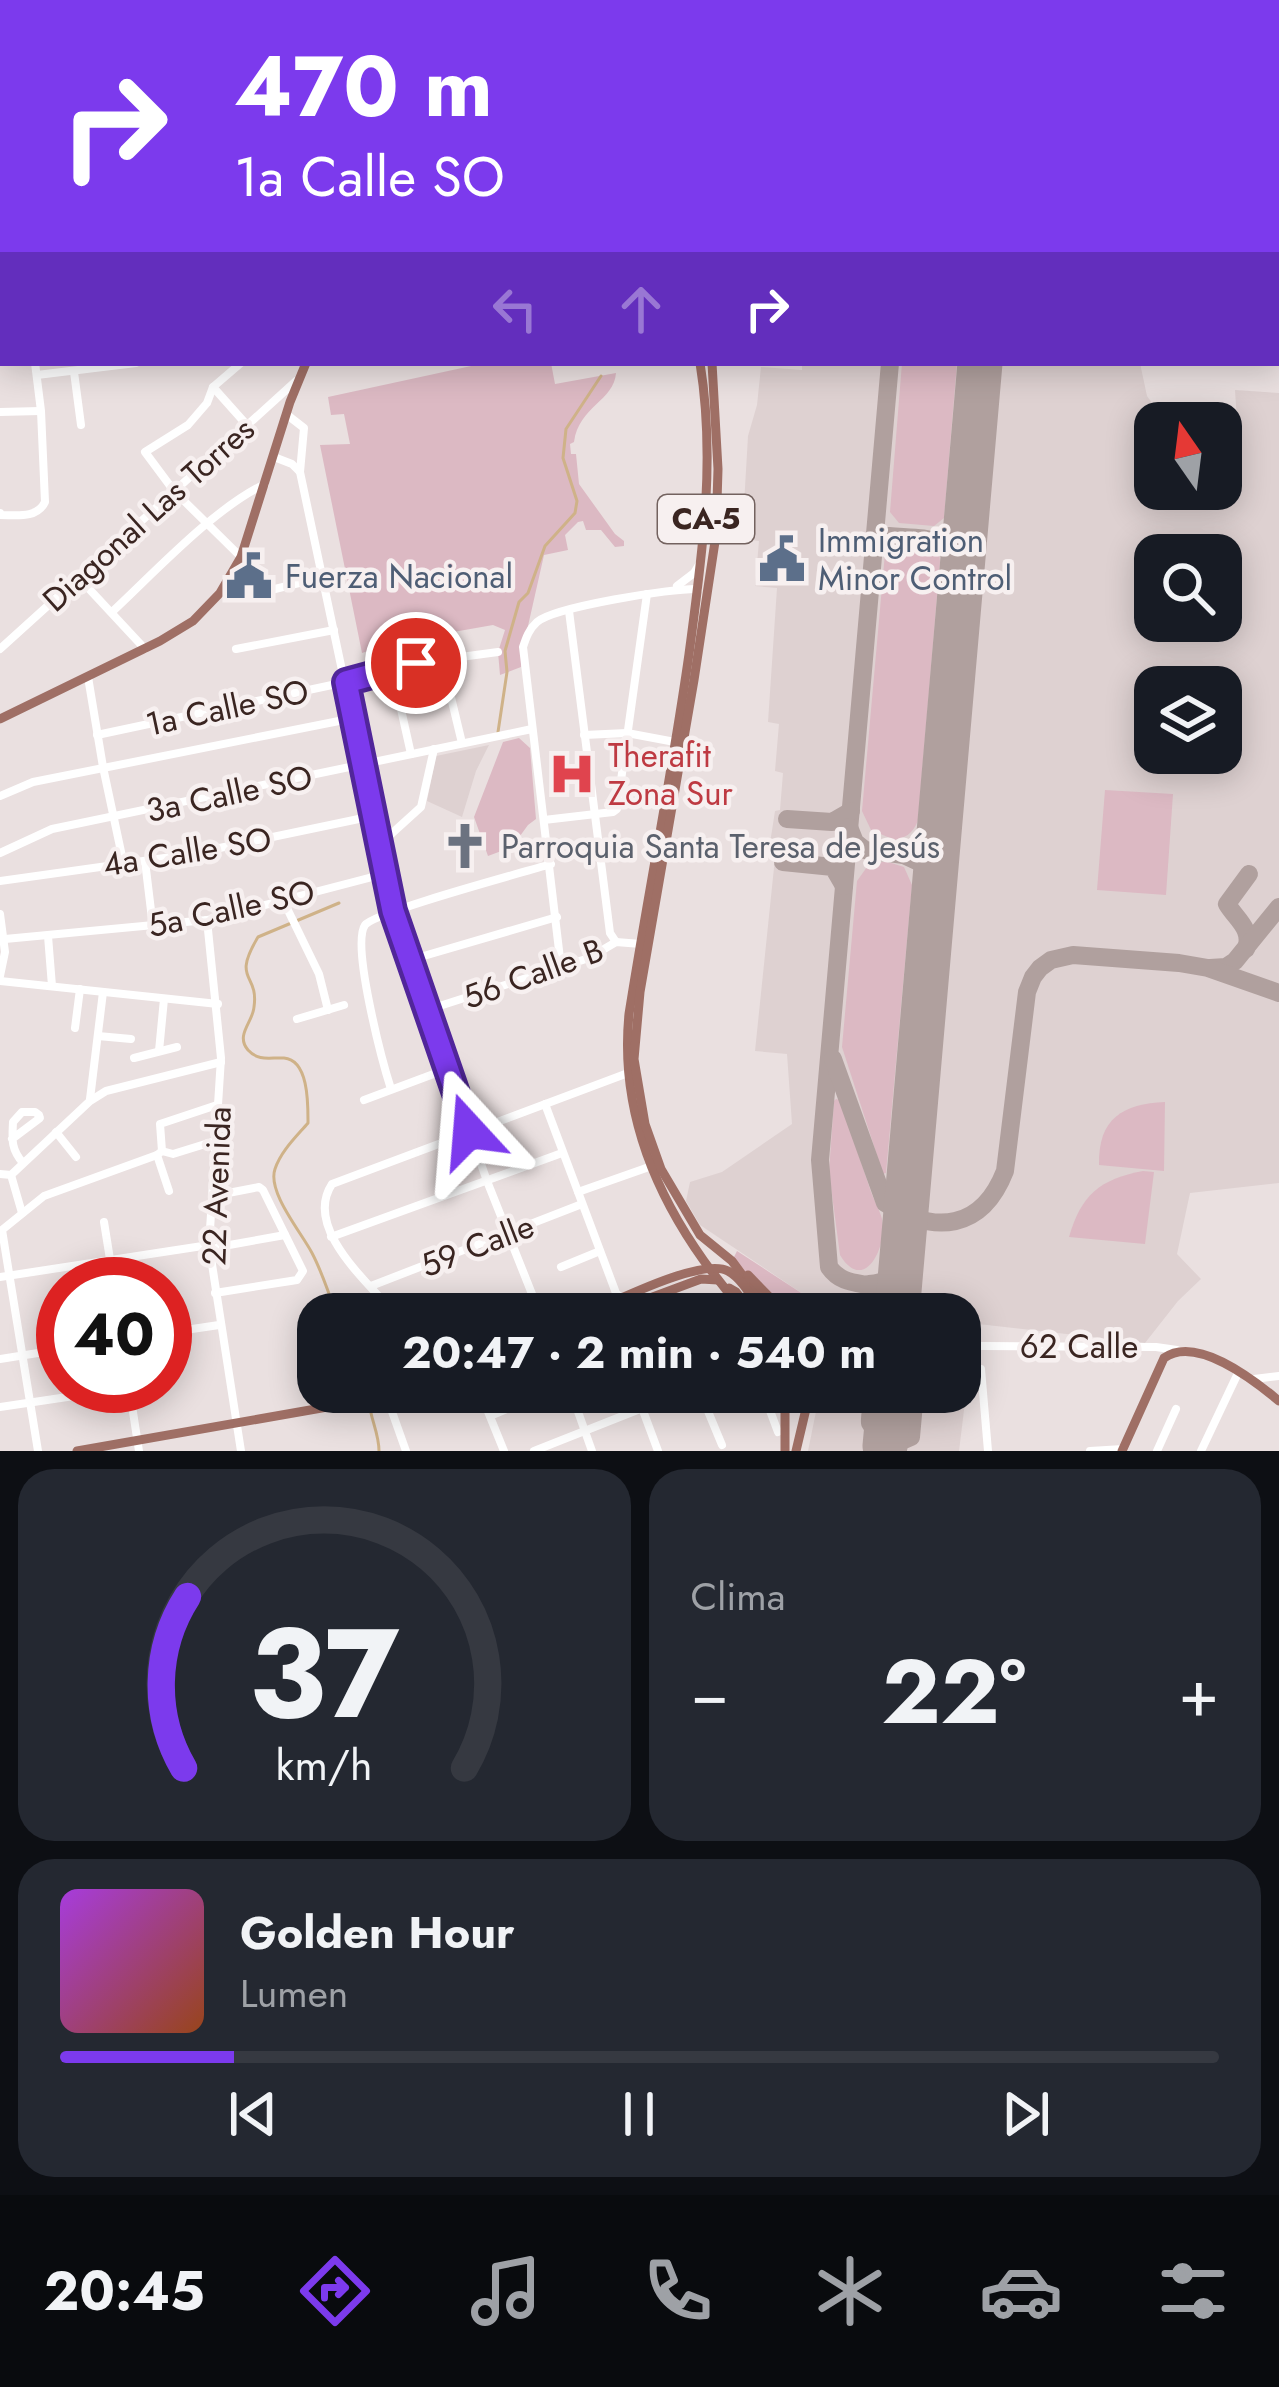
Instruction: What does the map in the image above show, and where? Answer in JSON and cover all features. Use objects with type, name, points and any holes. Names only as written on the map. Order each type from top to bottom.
[{"type":"main road","points":[[0,719],[145,650],[194,621],[220,593],[241,557],[304,366]]},
{"type":"main road","name":"CA-5","points":[[690,677],[709,469],[700,366]]},
{"type":"main road","name":"CA-5","points":[[690,677],[716,535],[712,366]]},
{"type":"main road","points":[[690,677],[628,1014],[628,1073],[649,1167],[671,1212],[728,1293]]},
{"type":"main road","points":[[690,677],[640,992],[634,1059],[645,1124],[661,1169],[700,1235],[767,1293]]},
{"type":"main road","points":[[649,1293],[692,1276],[704,1261]]},
{"type":"main road","points":[[637,1293],[707,1268],[731,1272],[750,1293]]},
{"type":"main road","points":[[739,1269],[754,1293]]},
{"type":"main road","points":[[649,1293],[701,1279],[737,1293]]},
{"type":"main road","points":[[1122,1450],[1164,1358],[1177,1351],[1239,1370],[1279,1401]]},
{"type":"main road","points":[[77,1451],[138,1446],[297,1413]]},
{"type":"main road","points":[[785,1413],[785,1451]]},
{"type":"main road","points":[[796,1451],[803,1413]]},
{"type":"street","points":[[0,514],[28,514],[45,502],[36,366]]},
{"type":"street","points":[[37,375],[115,366]]},
{"type":"street","points":[[238,366],[214,387],[201,412],[175,434],[146,449],[145,456],[241,557]]},
{"type":"street","points":[[74,372],[81,425]]},
{"type":"street","name":"Diagonal Las Torres","points":[[0,649],[297,380]]},
{"type":"street","points":[[214,387],[246,424]]},
{"type":"street","points":[[0,412],[41,411]]},
{"type":"street","points":[[286,414],[304,428],[300,472],[393,911],[487,1181],[532,1293]]},
{"type":"street","points":[[274,457],[300,472]]},
{"type":"street","points":[[112,612],[207,525],[265,484]]},
{"type":"street","points":[[670,590],[683,583],[701,561]]},
{"type":"street","points":[[78,577],[145,650]]},
{"type":"street","points":[[255,594],[323,577]]},
{"type":"street","points":[[561,967],[523,647],[541,619],[647,594],[698,589]]},
{"type":"street","points":[[544,820],[614,812],[620,801],[647,594]]},
{"type":"street","points":[[569,610],[610,933],[616,943]]},
{"type":"street","points":[[236,650],[334,630]]},
{"type":"street","name":"1a Calle SO","points":[[97,735],[392,669],[498,652]]},
{"type":"street","points":[[442,660],[462,743]]},
{"type":"street","points":[[392,669],[411,754]]},
{"type":"street","points":[[88,677],[123,861]]},
{"type":"street","points":[[0,796],[33,782],[354,718]]},
{"type":"street","name":"3a Calle SO","points":[[0,854],[52,830],[532,730]]},
{"type":"street","points":[[584,735],[627,733],[675,742]]},
{"type":"street","points":[[378,846],[421,807],[434,749]]},
{"type":"street","name":"4a Calle SO","points":[[0,881],[262,840],[373,816]]},
{"type":"street","points":[[145,860],[153,927]]},
{"type":"street","points":[[392,1089],[376,1040],[362,928],[393,911],[550,864]]},
{"type":"street","name":"5a Calle SO","points":[[5,939],[207,920],[384,874]]},
{"type":"street","points":[[283,900],[319,974],[328,1010]]},
{"type":"street","points":[[0,914],[5,939],[0,979],[218,1004]]},
{"type":"street","points":[[410,960],[557,917]]},
{"type":"street","name":"22 Avenida","points":[[207,920],[221,1062],[215,1141],[215,1293],[241,1451]]},
{"type":"street","points":[[48,936],[52,986]]},
{"type":"street","name":"56 Calle B","points":[[428,1010],[589,958],[616,943],[640,944]]},
{"type":"street","points":[[75,1028],[80,989]]},
{"type":"street","points":[[90,1101],[103,992]]},
{"type":"street","points":[[159,1051],[164,998]]},
{"type":"street","points":[[297,1019],[344,1005]]},
{"type":"street","points":[[98,1036],[131,1039]]},
{"type":"street","points":[[134,1058],[177,1047]]},
{"type":"street","points":[[22,1213],[5,1175],[90,1101],[106,1091],[221,1062]]},
{"type":"street","points":[[364,1100],[448,1068]]},
{"type":"street","points":[[377,1293],[331,1237],[322,1209],[332,1184],[628,1073]]},
{"type":"street","points":[[544,1103],[613,1293]]},
{"type":"street","points":[[169,1191],[159,1153],[160,1124],[218,1105]]},
{"type":"street","points":[[56,1132],[76,1156]]},
{"type":"street","points":[[12,1139],[13,1152],[23,1162]]},
{"type":"street","points":[[38,1451],[4,1276],[2,1230],[61,1188],[159,1153],[173,1154],[215,1141]]},
{"type":"street","points":[[331,1237],[562,1153]]},
{"type":"street","points":[[578,1192],[649,1167]]},
{"type":"street","points":[[215,1293],[297,1280],[303,1271],[263,1190],[223,1194]]},
{"type":"street","name":"59 Calle","points":[[371,1286],[582,1204]]},
{"type":"street","points":[[104,1222],[110,1257]]},
{"type":"street","points":[[132,1257],[285,1235]]},
{"type":"street","points":[[561,1267],[600,1251]]},
{"type":"street","points":[[4,1276],[36,1271]]},
{"type":"street","points":[[192,1328],[219,1324]]},
{"type":"street","name":"62 Calle","points":[[981,1346],[1177,1351]]},
{"type":"street","points":[[0,1359],[36,1353]]},
{"type":"street","points":[[982,1369],[988,1451]]},
{"type":"street","points":[[1214,1451],[1203,1447],[1239,1370]]},
{"type":"street","points":[[1254,1379],[1279,1376]]},
{"type":"street","points":[[0,1407],[36,1400]]},
{"type":"street","points":[[1157,1451],[1176,1409]]},
{"type":"street","points":[[133,1413],[138,1446]]},
{"type":"street","points":[[392,1413],[406,1451]]},
{"type":"street","points":[[489,1413],[504,1451]]},
{"type":"street","points":[[490,1416],[497,1413]]},
{"type":"street","points":[[579,1413],[592,1451]]},
{"type":"street","points":[[534,1451],[630,1413]]},
{"type":"street","points":[[644,1413],[658,1451]]},
{"type":"street","points":[[709,1413],[722,1444]]},
{"type":"street","points":[[771,1413],[778,1432]]},
{"type":"street","points":[[1090,1451],[1122,1450]]},
{"type":"shaded area","points":[[471,366],[552,366],[555,384],[616,373],[609,391],[582,420],[570,444],[571,454],[576,454],[579,484],[624,546],[615,547],[601,530],[586,530],[583,521],[565,535],[568,550],[544,555],[521,644],[521,667],[500,675],[498,652],[505,630],[493,625],[391,643],[362,653],[320,445],[350,444],[344,414],[331,415],[328,397]]},
{"type":"shaded area","points":[[902,366],[957,366],[944,518],[934,526],[899,523],[890,512]]},
{"type":"shaded area","points":[[1141,366],[1151,402],[1134,402],[1134,510],[1242,510],[1242,402],[1236,402],[1235,390],[1279,393],[1279,1183],[1190,1193],[1177,1254],[1201,1279],[1145,1343],[981,1324],[981,1293],[802,1293],[700,1225],[686,1201],[690,1182],[722,1172],[792,1124],[787,1054],[755,1051],[775,858],[768,856],[775,811],[780,810],[783,773],[775,771],[779,724],[768,722],[777,588],[755,586],[759,541],[742,539],[748,436],[761,367]]},
{"type":"shaded area","points":[[902,542],[933,546],[940,561],[918,820],[908,835],[890,840],[871,830],[862,811],[885,553]]},
{"type":"shaded area","points":[[519,738],[530,748],[536,819],[512,847],[488,856],[474,817],[503,742]]},
{"type":"shaded area","points":[[489,745],[462,817],[427,801],[436,756]]},
{"type":"shaded area","points":[[1105,790],[1173,794],[1166,895],[1097,890]]},
{"type":"shaded area","points":[[885,861],[904,867],[912,885],[883,1174],[842,1047],[857,881],[867,867]]},
{"type":"shaded area","points":[[836,1099],[882,1219],[878,1253],[858,1270],[840,1255],[829,1172]]},
{"type":"shaded area","points":[[1165,1102],[1164,1171],[1099,1165],[1103,1136],[1116,1117],[1137,1106]]},
{"type":"shaded area","points":[[1143,1171],[1154,1172],[1145,1244],[1069,1237],[1094,1191]]},
{"type":"shaded area","points":[[737,1251],[801,1293],[765,1293],[732,1261]]},
{"type":"shaded area","points":[[816,1413],[964,1413],[959,1451],[808,1451]]},
{"type":"waterway","points":[[498,732],[507,672],[505,651],[519,602],[528,593],[545,546],[575,513],[577,501],[563,458],[566,429],[601,376]]},
{"type":"waterway","points":[[329,1293],[316,1260],[280,1200],[274,1178],[281,1156],[308,1123],[303,1075],[292,1061],[252,1054],[243,1039],[255,996],[247,962],[258,937],[339,903]]},
{"type":"waterway","points":[[372,1413],[379,1451]]},
{"type":"taxiway","points":[[886,1293],[847,1281],[829,1267],[820,1160],[890,366]]},
{"type":"taxiway","points":[[932,540],[956,527],[968,502]]},
{"type":"taxiway","points":[[874,544],[889,536],[934,541],[950,552],[962,575]]},
{"type":"taxiway","points":[[787,819],[832,822],[851,811]]},
{"type":"taxiway","points":[[849,827],[855,842],[865,850],[904,855],[924,849],[940,828]]},
{"type":"taxiway","points":[[904,855],[919,862],[935,882]]},
{"type":"taxiway","points":[[783,862],[833,867],[844,886]]},
{"type":"taxiway","points":[[1246,949],[1245,930],[1227,904],[1249,874]]},
{"type":"taxiway","points":[[1210,968],[1235,961],[1279,907]]},
{"type":"taxiway","points":[[833,1059],[885,1203],[922,1220],[955,1221],[984,1205],[1005,1171],[1027,992],[1033,977],[1051,960],[1073,955],[1179,963],[1279,993]]},
{"type":"taxiway","points":[[869,1284],[890,1277],[901,1259]]},
{"type":"taxiway","points":[[871,1413],[870,1423],[879,1437],[897,1443],[911,1437],[913,1413]]},
{"type":"runway","points":[[899,1293],[980,366]]},
{"type":"runway","points":[[885,1446],[888,1413]]},
{"type":"place","name":"Immigration Minor Control","points":[[782,559]]},
{"type":"place","name":"Fuerza Nacional","points":[[249,576]]},
{"type":"place","name":"Therafit Zona Sur","points":[[572,774]]},
{"type":"place","name":"Parroquia Santa Teresa de Jesús","points":[[465,846]]},
{"type":"route","points":[[416,663],[346,682],[393,911],[469,1131]]}]
